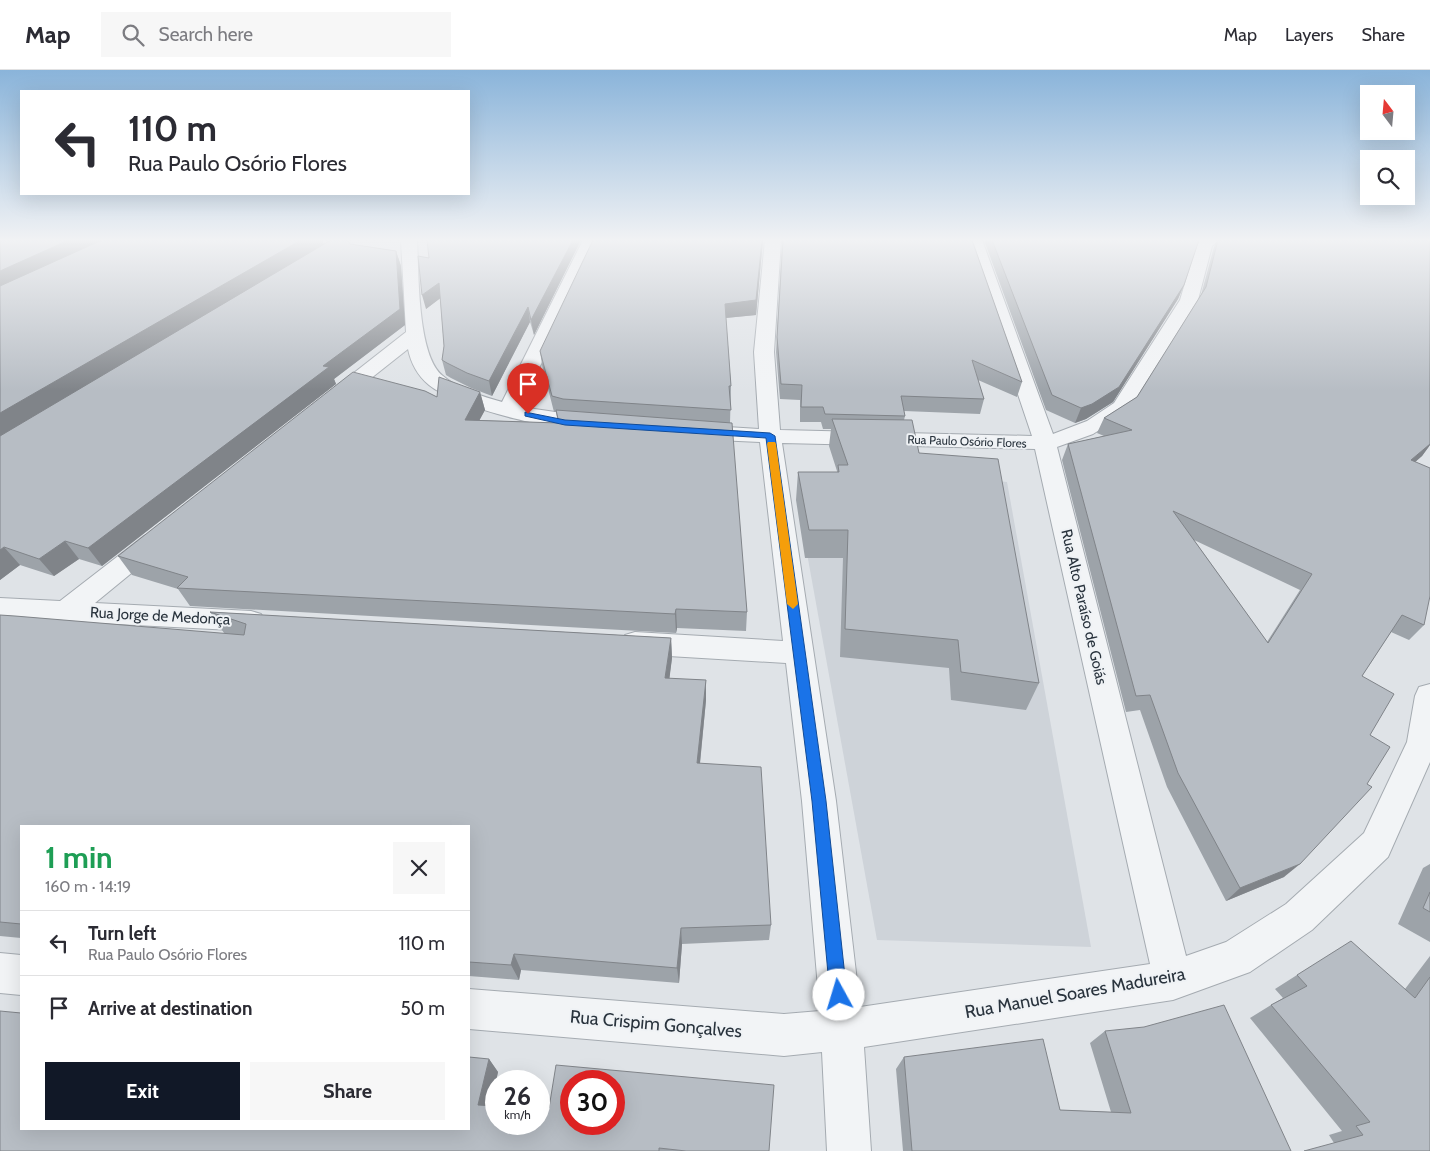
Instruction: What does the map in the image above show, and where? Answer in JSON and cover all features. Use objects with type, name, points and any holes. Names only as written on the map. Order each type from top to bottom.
[{"type":"street","points":[[412,290],[418,355],[424,369],[441,384],[468,398],[509,410],[565,422],[614,426]]},
{"type":"street","points":[[509,410],[567,290]]},
{"type":"street","points":[[769,290],[764,352],[770,436],[819,801],[842,1030],[849,1151]]},
{"type":"street","name":"Rua Alto Paraíso de Goiás","points":[[992,290],[1045,443],[1173,980]]},
{"type":"street","name":"Rua Paulo Osório Flores","points":[[672,430],[770,436],[1045,443],[1075,436],[1106,420],[1122,407],[1189,300],[1191,290]]},
{"type":"street","points":[[316,413],[415,334]]},
{"type":"street","points":[[66,611],[168,530]]},
{"type":"street","name":"Rua Jorge de Medonça","points":[[0,608],[274,623]]},
{"type":"street","points":[[611,642],[799,653]]},
{"type":"street","name":"Rua Manuel Soares Madureira","points":[[842,1030],[1173,980],[1236,958],[1299,917],[1376,845],[1423,742],[1430,696]]},
{"type":"street","points":[[0,973],[20,974]]},
{"type":"street","name":"Rua Crispim Gonçalves","points":[[470,1009],[784,1035],[842,1030]]},
{"type":"shaded area","points":[[934,475],[1007,482],[1091,947],[877,940],[805,534]]},
{"type":"building","points":[[0,290],[213,290],[0,413]]},
{"type":"building","points":[[246,290],[399,290],[400,309],[323,366],[329,367],[88,548],[65,541],[39,559],[4,547],[0,550],[0,436]]},
{"type":"building","points":[[422,290],[428,290],[422,295]]},
{"type":"building","points":[[440,290],[547,290],[531,320],[528,307],[489,381],[467,373],[442,360],[444,346]]},
{"type":"building","points":[[569,290],[757,290],[756,300],[725,304],[731,410],[563,399],[552,396],[540,351]]},
{"type":"building","points":[[780,290],[990,290],[1022,382],[972,360],[984,399],[901,396],[905,416],[825,414],[823,407],[801,407],[802,385],[781,384],[777,337]]},
{"type":"building","points":[[1012,290],[1181,290],[1119,387],[1092,404],[1081,408],[1052,395]]},
{"type":"building","points":[[1204,290],[1430,290],[1430,444],[1411,460],[1430,468],[1430,596],[1424,625],[1402,615],[1362,676],[1394,694],[1370,735],[1390,747],[1367,784],[1372,787],[1300,864],[1240,888],[1178,773],[1150,695],[1136,696],[1068,444],[1132,430],[1104,418],[1137,397]],"holes":[[[1173,511],[1312,574],[1268,643]]]},
{"type":"building","points":[[353,372],[425,391],[437,397],[439,377],[480,392],[465,420],[559,423],[556,410],[732,423],[747,612],[676,609],[675,614],[177,588],[188,577],[118,556]]},
{"type":"building","points":[[832,419],[912,420],[919,453],[998,459],[1039,683],[961,672],[958,640],[845,629],[848,530],[809,530],[798,472],[839,472],[838,465],[848,465]]},
{"type":"building","points":[[210,612],[671,638],[665,678],[706,680],[697,763],[761,767],[771,925],[681,928],[677,968],[514,954],[511,965],[470,962],[470,825],[20,825],[20,924],[0,922],[0,615],[244,635],[246,624]]},
{"type":"building","points":[[1430,892],[1430,912],[1423,908]]},
{"type":"building","points":[[1351,941],[1415,998],[1430,977],[1430,1151],[1304,1151],[1363,1135],[1356,1126],[1370,1122],[1271,1005],[1307,986],[1297,975]]},
{"type":"building","points":[[1224,1005],[1291,1151],[912,1151],[904,1057],[1043,1039],[1060,1110],[1131,1113],[1105,1031],[1144,1027]]},
{"type":"building","points":[[0,1011],[20,1013],[20,1130],[470,1130],[470,1057],[489,1059],[478,1105],[485,1105],[485,1135],[550,1135],[550,1102],[556,1065],[610,1070],[560,1070],[560,1135],[625,1135],[625,1071],[774,1085],[769,1151],[686,1151],[659,1148],[659,1151],[0,1151]]},
{"type":"slow traffic","points":[[772,444],[793,604]]},
{"type":"route","points":[[528,414],[565,422],[770,436],[819,801],[839,995]]}]
